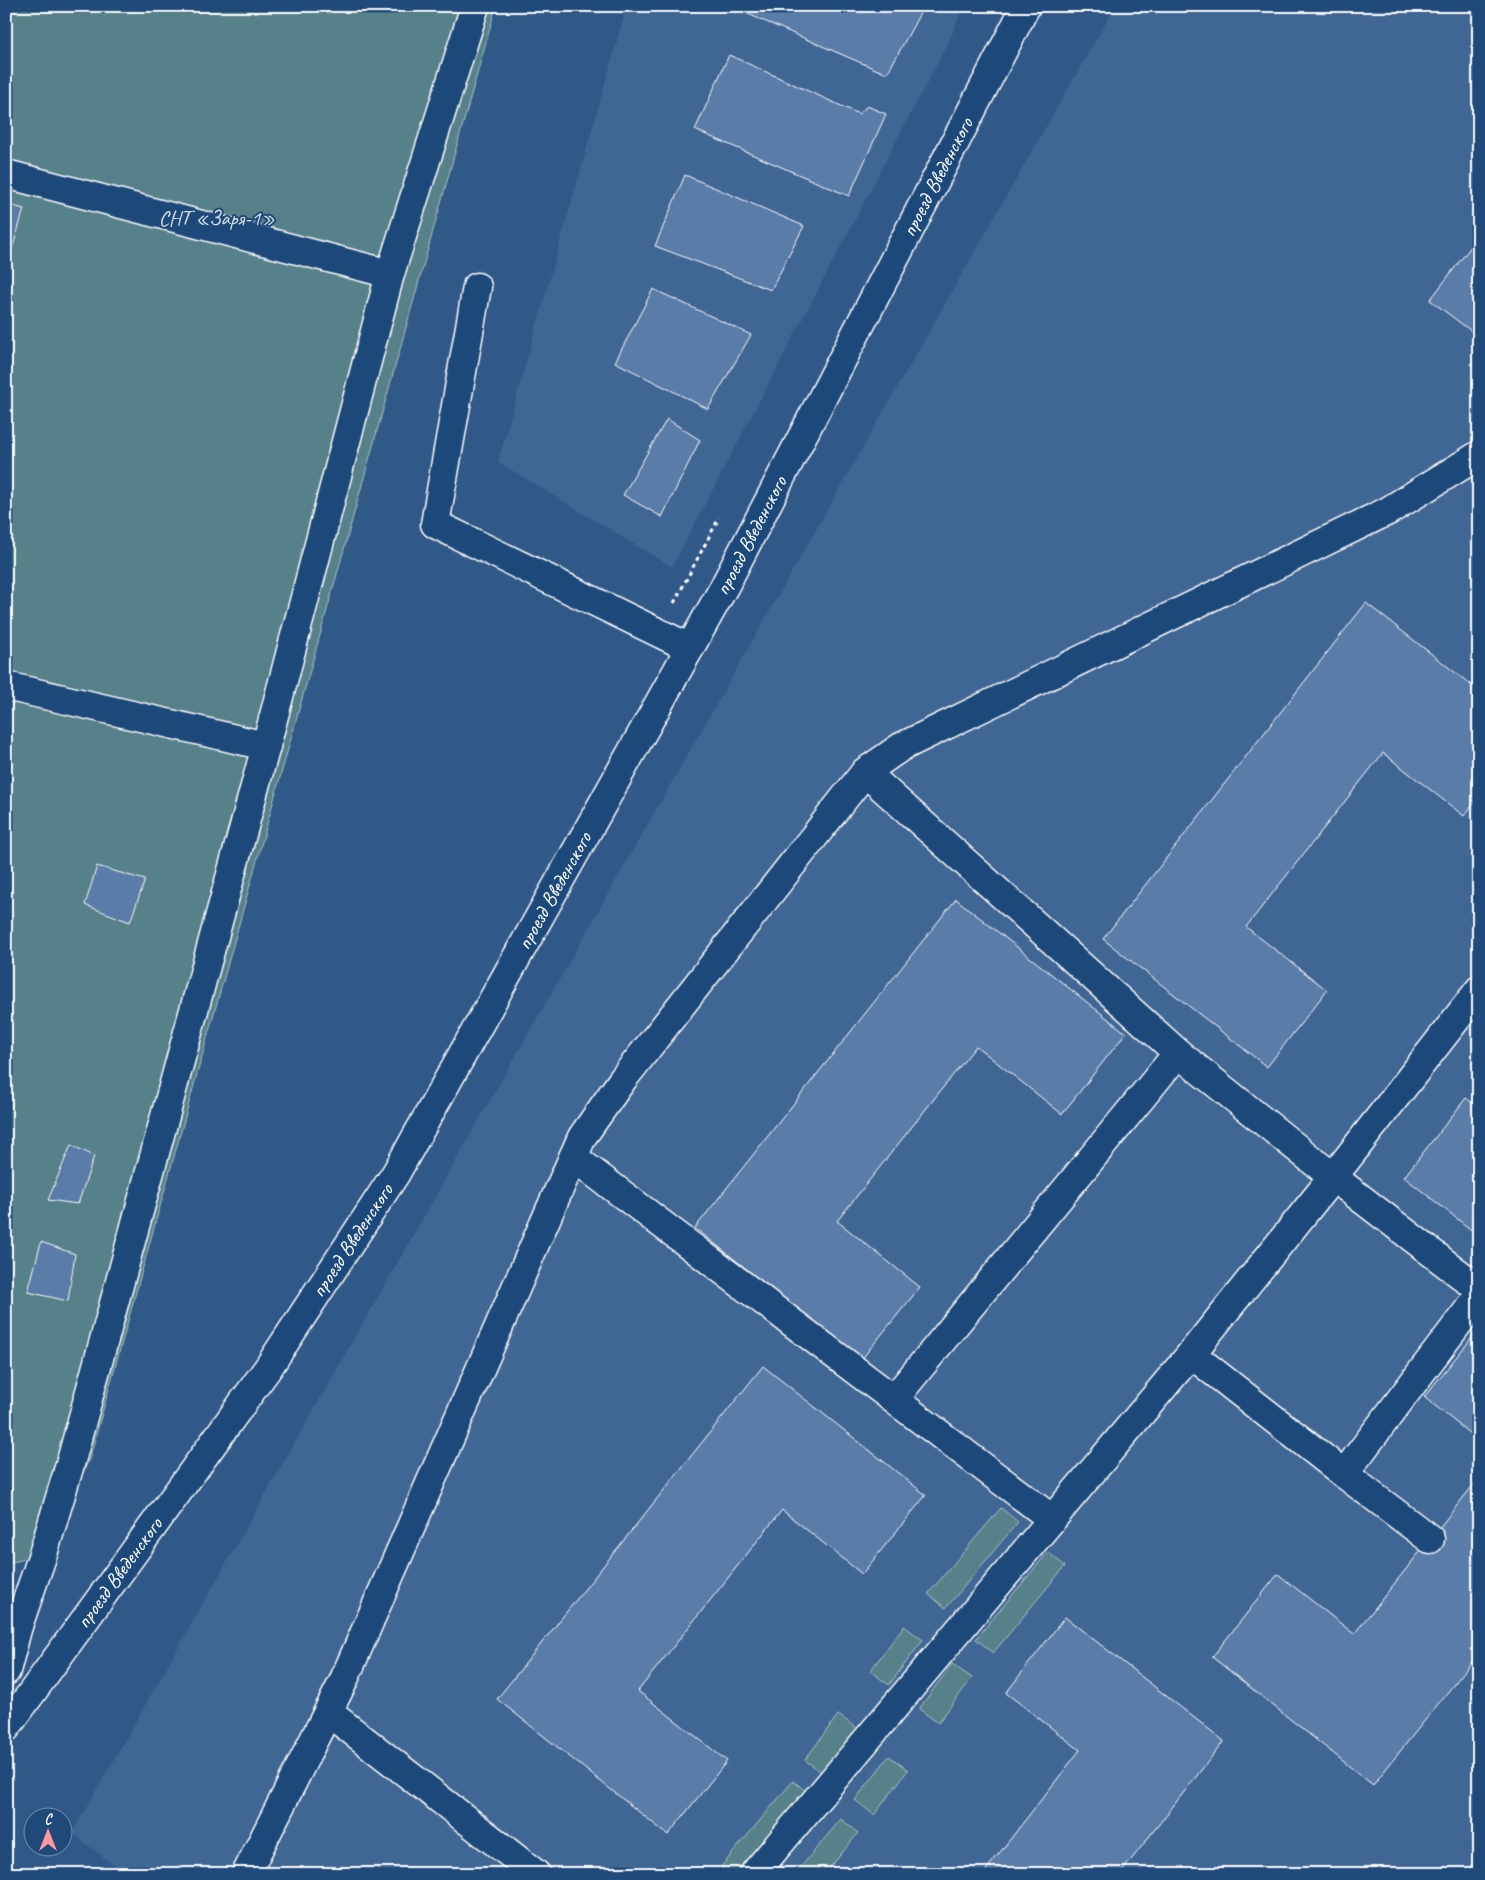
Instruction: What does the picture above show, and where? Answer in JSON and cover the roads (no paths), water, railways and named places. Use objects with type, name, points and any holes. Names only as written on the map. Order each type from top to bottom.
[{"type":"street","points":[[6,1670],[12,1626],[43,1554],[71,1462],[266,746],[390,274],[475,6]]},
{"type":"street","name":"проезд Введенского","points":[[6,1728],[268,1368],[396,1172],[724,587],[1026,6]]},
{"type":"street","points":[[6,174],[390,274]]},
{"type":"street","points":[[477,286],[435,524],[690,648]]},
{"type":"street","points":[[246,1874],[342,1684],[582,1137],[623,1079],[865,772],[901,747],[1388,511],[1479,455]]},
{"type":"street","points":[[6,686],[266,746]]},
{"type":"street","points":[[865,772],[1178,1053],[1333,1178],[1479,1289]]},
{"type":"street","points":[[754,1874],[1191,1354],[1333,1178],[1479,990]]},
{"type":"street","points":[[894,1399],[1178,1053]]},
{"type":"street","points":[[573,1157],[1052,1519]]},
{"type":"street","points":[[1344,1474],[1479,1296]]},
{"type":"street","points":[[1191,1354],[1430,1539]]},
{"type":"street","points":[[328,1712],[536,1874]]},
{"type":"park label","name":"СНТ «Заря-1»","points":[[217,218]]}]
